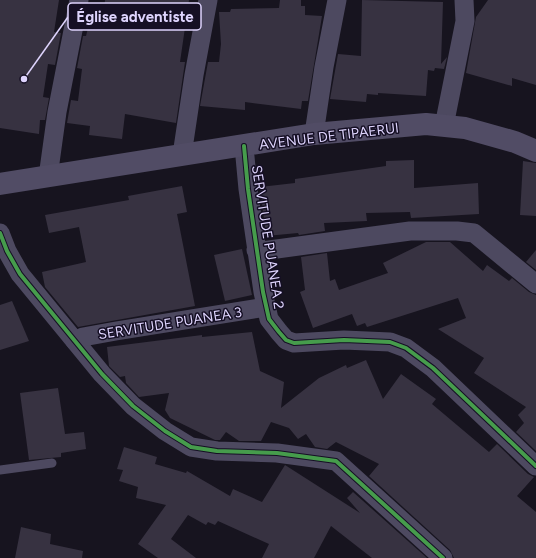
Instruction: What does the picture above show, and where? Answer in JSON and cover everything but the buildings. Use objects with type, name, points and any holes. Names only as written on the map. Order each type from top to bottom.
[{"type":"main road","name":"AVENUE DE TIPAERUI","points":[[0,184],[314,134],[426,124],[465,128],[491,134],[536,151]]},
{"type":"street","points":[[48,177],[57,112],[79,0]]},
{"type":"street","points":[[182,155],[194,76],[208,0]]},
{"type":"street","points":[[314,134],[324,67],[337,0]]},
{"type":"street","points":[[444,126],[465,21],[464,0]]},
{"type":"street","name":"SERVITUDE PUANEA 2","points":[[244,146],[256,250],[266,307],[269,319],[286,340],[294,343],[344,340],[390,342],[406,348],[433,368],[536,466]]},
{"type":"street","points":[[256,250],[262,251],[410,231],[456,231],[474,233],[536,284]]},
{"type":"street","points":[[0,233],[7,251],[20,274],[102,374],[134,406],[165,431],[192,447],[217,450],[277,452],[336,460],[443,558]]},
{"type":"street","name":"SERVITUDE PUANEA 3","points":[[75,341],[83,337],[116,331],[266,307]]},
{"type":"lane","points":[[0,470],[52,463]]},
{"type":"cycle path","points":[[244,146],[248,189],[263,292],[269,319],[286,340],[294,343],[344,340],[390,342],[406,348],[433,368],[536,466]]},
{"type":"cycle path","points":[[0,233],[7,251],[20,274],[102,374],[133,406],[165,431],[191,447],[217,451],[277,453],[336,461],[443,558]]},
{"type":"place","name":"Église adventiste","points":[[24,79]]}]
